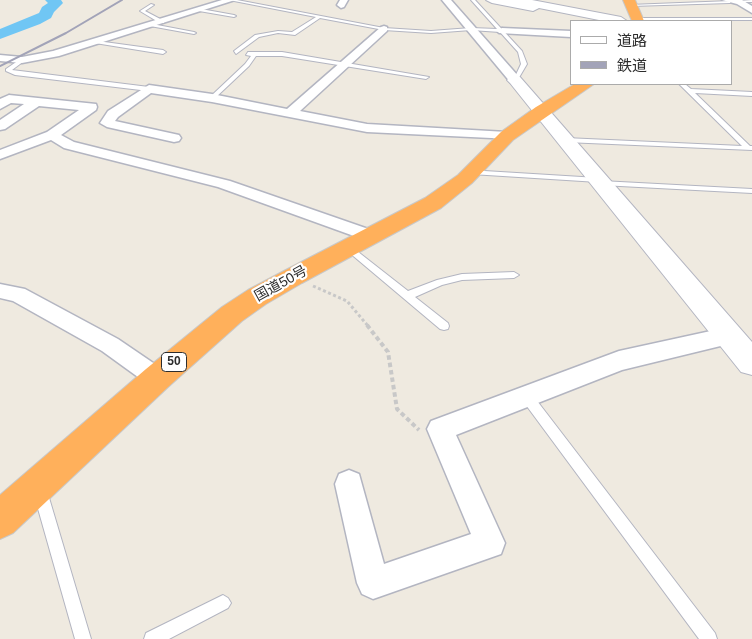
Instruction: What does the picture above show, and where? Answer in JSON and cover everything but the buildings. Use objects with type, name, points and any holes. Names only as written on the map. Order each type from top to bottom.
[{"type":"highway","points":[[630,2],[638,20]]},
{"type":"highway","name":"国道50号","points":[[0,520],[199,340],[245,305],[434,203],[471,172],[508,136],[542,111],[584,85]]},
{"type":"street","points":[[0,58],[22,60],[49,56],[231,0]]},
{"type":"street","points":[[446,0],[542,111],[752,364]]},
{"type":"street","points":[[492,0],[591,20]]},
{"type":"street","points":[[515,0],[615,20]]},
{"type":"street","points":[[731,2],[752,10]]},
{"type":"street","points":[[290,114],[384,29]]},
{"type":"street","points":[[502,30],[570,34]]},
{"type":"street","points":[[174,138],[107,123],[113,114],[149,89],[212,98],[368,128],[508,136]]},
{"type":"street","points":[[0,105],[9,99],[91,107],[52,135],[0,155]]},
{"type":"street","points":[[0,126],[37,101]]},
{"type":"street","points":[[52,135],[69,144],[224,184],[360,242]]},
{"type":"street","points":[[0,291],[18,294],[110,345],[157,378]]},
{"type":"street","points":[[349,484],[373,583],[490,543],[440,429],[619,360],[729,336]]},
{"type":"lane","points":[[231,0],[384,29],[431,32],[471,29],[502,30]]},
{"type":"lane","points":[[473,0],[520,52],[524,64],[515,80]]},
{"type":"lane","points":[[630,2],[752,1]]},
{"type":"lane","points":[[152,4],[142,11],[157,23],[194,33]]},
{"type":"lane","points":[[200,10],[234,16]]},
{"type":"lane","points":[[319,17],[293,34],[278,32],[257,36],[236,52],[254,55],[282,54],[426,77]]},
{"type":"lane","points":[[638,20],[752,19]]},
{"type":"lane","points":[[97,42],[163,52]]},
{"type":"lane","points":[[212,98],[254,55]]},
{"type":"lane","points":[[22,60],[8,70],[15,73],[149,89]]},
{"type":"lane","points":[[683,85],[750,148]]},
{"type":"lane","points":[[690,91],[752,94]]},
{"type":"lane","points":[[565,140],[750,148]]},
{"type":"lane","points":[[471,172],[752,191]]},
{"type":"lane","points":[[360,242],[409,295],[444,326]]},
{"type":"lane","points":[[409,295],[440,282],[462,277],[514,275]]},
{"type":"lane","points":[[527,397],[662,574],[709,639]]},
{"type":"lane","points":[[39,485],[83,639]]},
{"type":"lane","points":[[152,639],[223,603]]},
{"type":"path","points":[[307,283],[347,301],[377,336],[388,352],[397,409],[418,430],[440,429]]},
{"type":"waterway","points":[[0,34],[46,15],[47,10],[56,3],[52,0]]},
{"type":"railway","points":[[0,66],[66,33],[122,0]]}]
